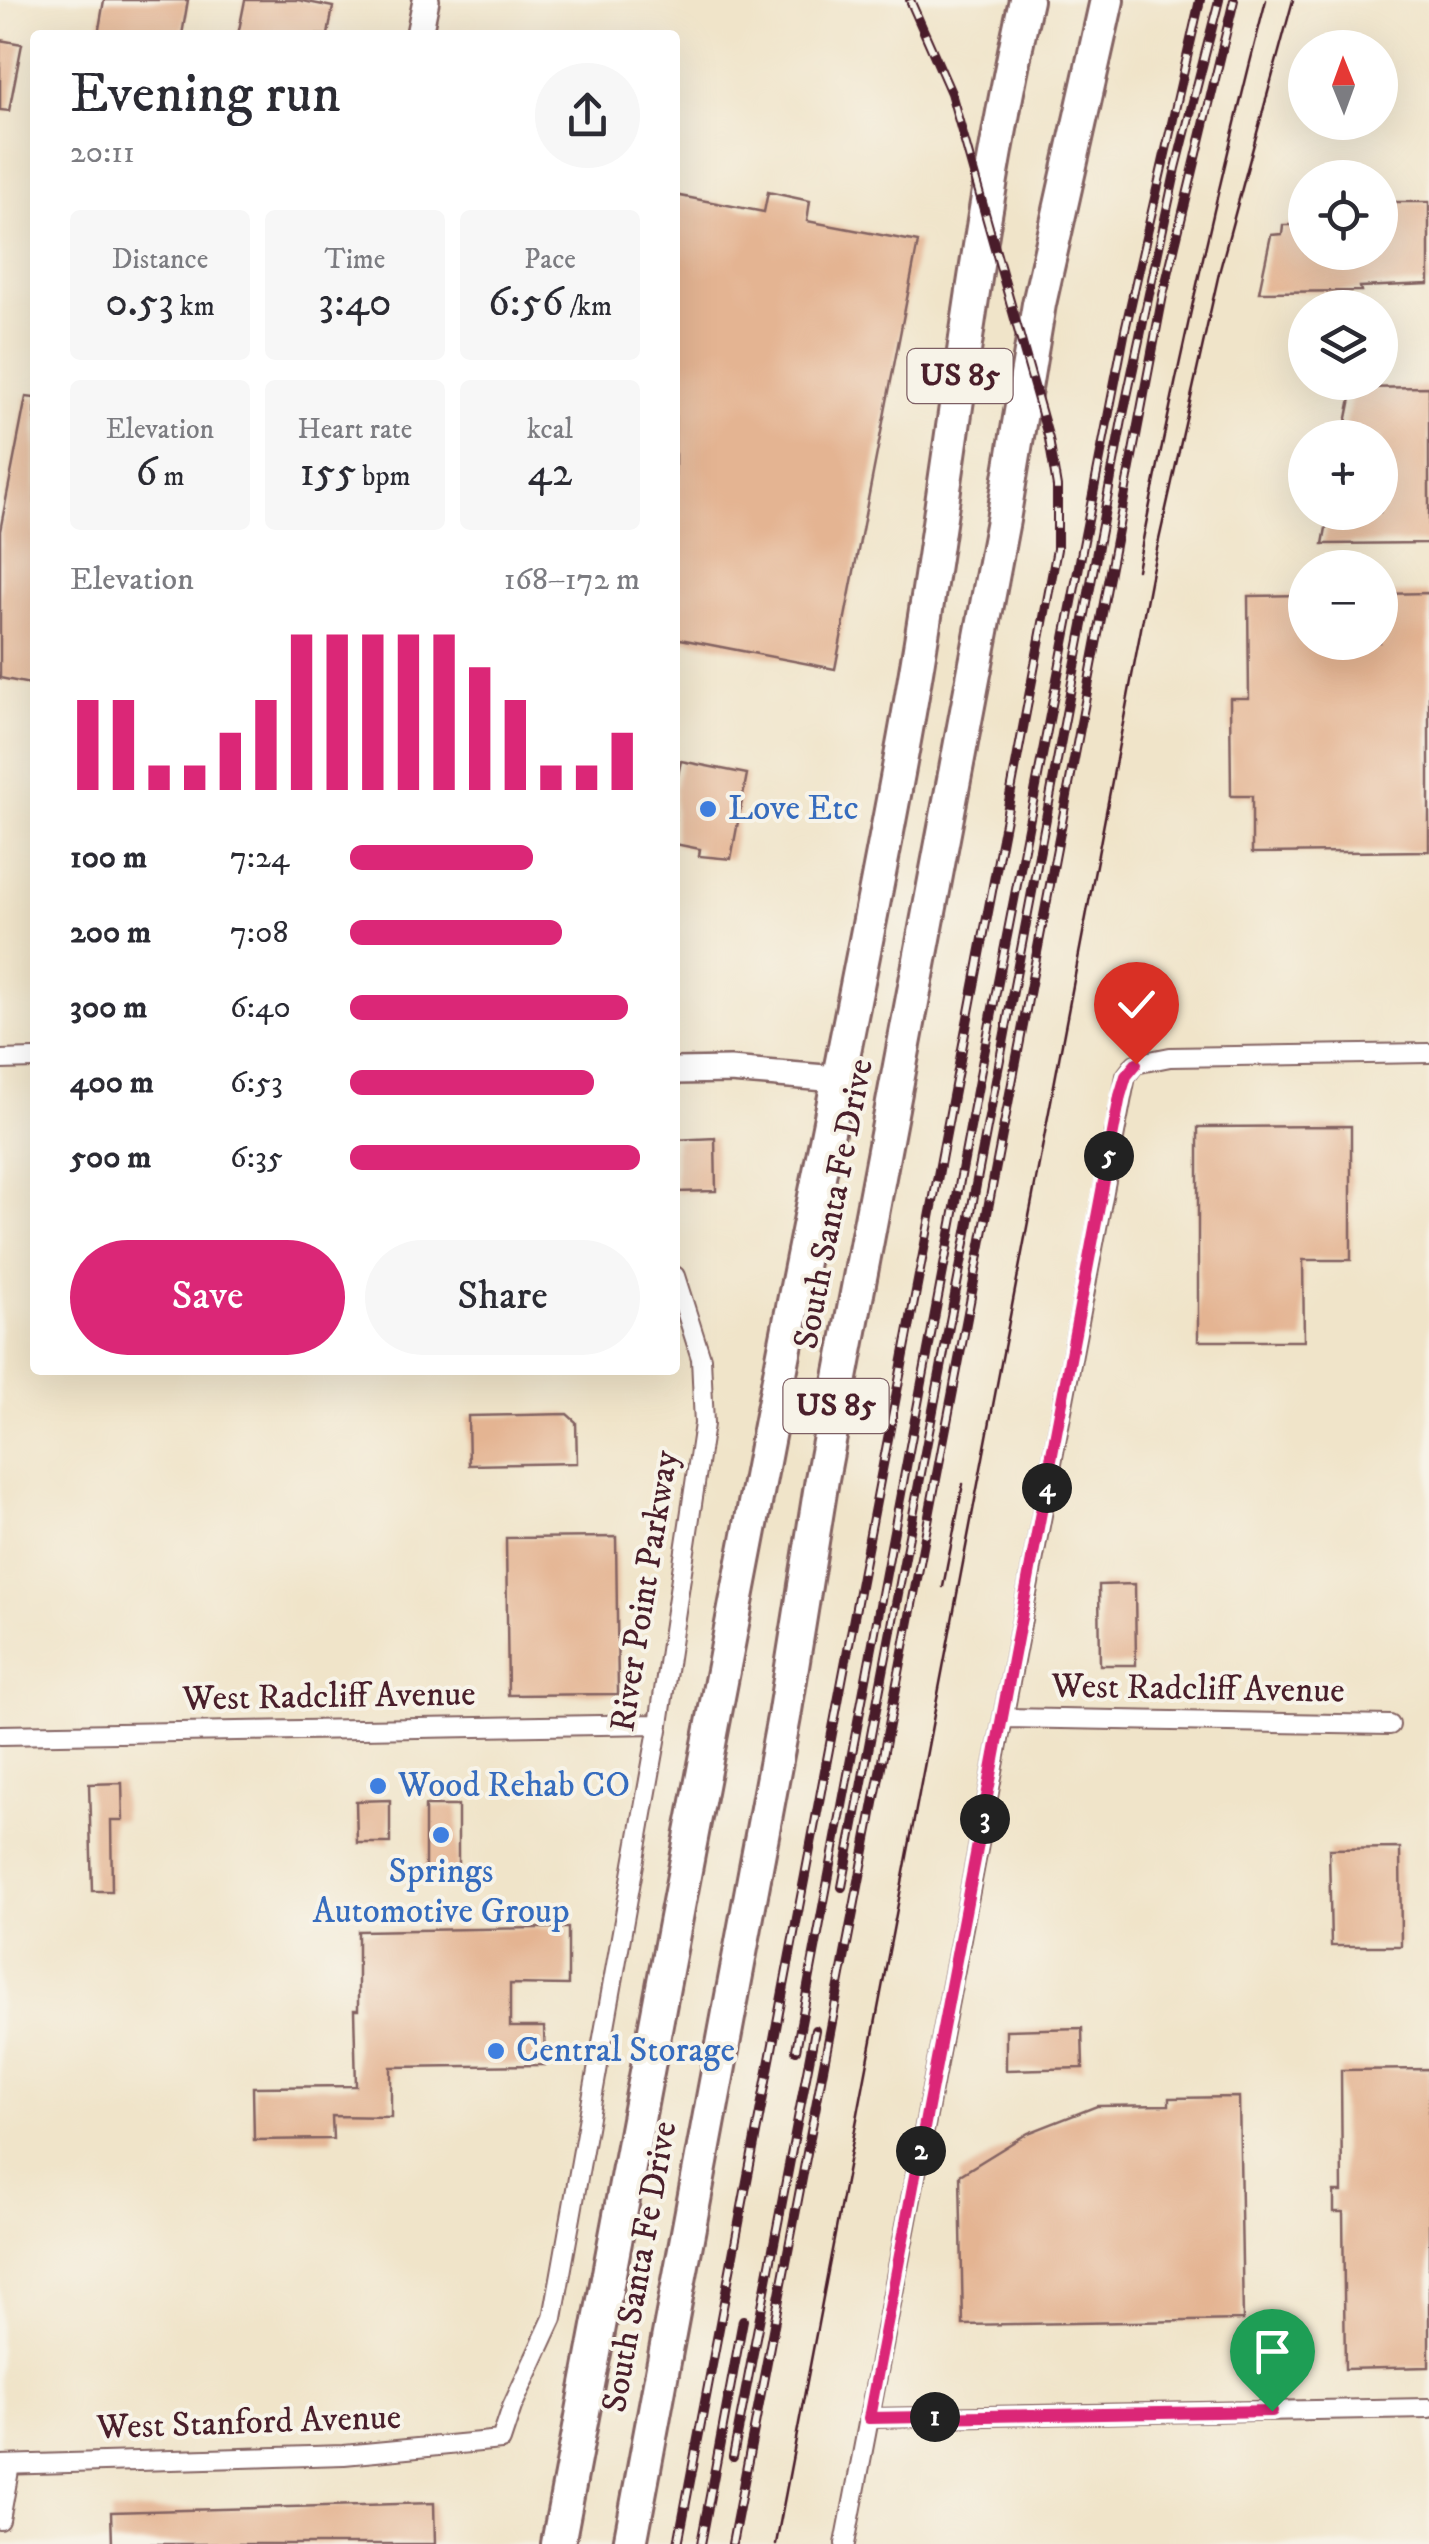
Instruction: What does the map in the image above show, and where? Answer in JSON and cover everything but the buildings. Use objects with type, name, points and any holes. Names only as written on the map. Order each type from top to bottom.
[{"type":"highway","name":"South Santa Fe Drive","points":[[558,2544],[918,667],[979,237],[1023,0]]},
{"type":"highway","name":"South Santa Fe Drive","points":[[630,2544],[784,1717],[825,1461],[1003,520],[1038,304],[1107,0]]},
{"type":"street","points":[[421,30],[426,0]]},
{"type":"street","points":[[845,2544],[1126,1076],[1136,1064],[1170,1058],[1429,1054]]},
{"type":"street","points":[[0,1060],[30,1060]]},
{"type":"street","points":[[680,1070],[837,1078]]},
{"type":"street","name":"River Point Parkway","points":[[501,2440],[553,2318],[658,1724],[704,1424],[701,1358],[680,1292]]},
{"type":"street","name":"West Radcliff Avenue","points":[[1004,1718],[1390,1725]]},
{"type":"street","name":"West Radcliff Avenue","points":[[0,1735],[658,1724]]},
{"type":"street","points":[[869,2418],[1429,2408]]},
{"type":"street","name":"West Stanford Avenue","points":[[5,2465],[344,2455],[501,2440]]},
{"type":"street","points":[[0,2520],[5,2465]]},
{"type":"tram line","points":[[1137,570],[1197,284],[1266,0]]},
{"type":"tram line","points":[[776,2544],[1152,571],[1219,273],[1293,0]]},
{"type":"tram line","points":[[943,1587],[963,1484]]},
{"type":"railway","points":[[678,2544],[1057,549],[1057,487],[1049,439],[951,93],[910,0]]},
{"type":"railway","points":[[796,2050],[1125,330],[1200,0]]},
{"type":"railway","points":[[842,1887],[1123,415],[1176,168],[1219,0]]},
{"type":"railway","points":[[732,2544],[1163,295],[1234,0]]},
{"type":"railway","points":[[733,2457],[815,2030]]},
{"type":"railway","points":[[701,2544],[743,2320]]},
{"type":"place","name":"Love Etc","points":[[708,809]]},
{"type":"place","name":"Wood Rehab CO","points":[[378,1786]]},
{"type":"place","name":"Springs Automotive Group","points":[[441,1835]]},
{"type":"place","name":"Central Storage","points":[[496,2051]]},
{"type":"route","points":[[1136,1064],[1126,1076],[1120,1096],[869,2418],[1272,2411]]}]
